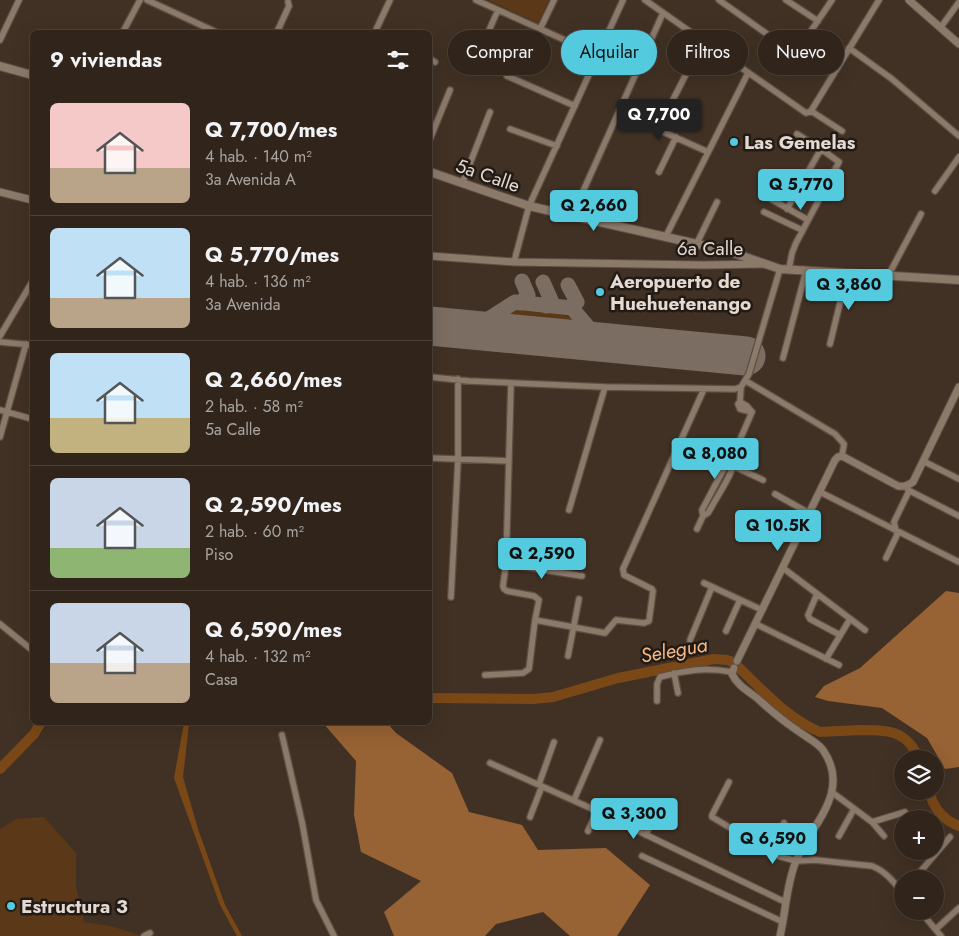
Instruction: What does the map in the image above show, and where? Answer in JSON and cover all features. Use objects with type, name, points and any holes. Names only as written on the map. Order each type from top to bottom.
[{"type":"main road","points":[[0,66],[30,74]]},
{"type":"main road","name":"5a Calle","points":[[432,173],[530,206],[728,251],[768,264]]},
{"type":"main road","name":"6a Calle","points":[[768,264],[784,269],[806,271],[959,280]]},
{"type":"street","points":[[0,40],[19,0]]},
{"type":"street","points":[[124,30],[138,0]]},
{"type":"street","points":[[147,0],[212,30]]},
{"type":"street","points":[[378,30],[390,0]]},
{"type":"street","points":[[476,0],[561,39]]},
{"type":"street","points":[[540,29],[554,0]]},
{"type":"street","points":[[610,30],[623,0]]},
{"type":"street","points":[[645,0],[687,30]]},
{"type":"street","points":[[719,0],[791,50],[798,50],[832,0]]},
{"type":"street","points":[[786,0],[818,21]]},
{"type":"street","points":[[748,72],[806,113],[811,111],[879,0]]},
{"type":"street","points":[[909,0],[959,44]]},
{"type":"street","points":[[278,30],[289,6],[288,2]]},
{"type":"street","points":[[941,27],[959,2]]},
{"type":"street","points":[[489,30],[498,10]]},
{"type":"street","points":[[572,216],[663,13]]},
{"type":"street","points":[[849,48],[892,78],[959,136]]},
{"type":"street","points":[[514,262],[530,206],[589,75]]},
{"type":"street","points":[[658,130],[686,75]]},
{"type":"street","points":[[666,236],[746,75]]},
{"type":"street","points":[[507,76],[575,106]]},
{"type":"street","points":[[432,134],[450,90]]},
{"type":"street","points":[[811,111],[842,131]]},
{"type":"street","points":[[462,184],[490,112]]},
{"type":"street","points":[[618,112],[708,152]]},
{"type":"street","points":[[510,129],[557,146]]},
{"type":"street","points":[[432,376],[605,388],[735,389],[740,387],[746,381],[792,250],[839,162],[797,134]]},
{"type":"street","points":[[659,172],[676,137]]},
{"type":"street","points":[[787,209],[821,149]]},
{"type":"street","points":[[935,190],[959,157]]},
{"type":"street","points":[[0,192],[30,200]]},
{"type":"street","points":[[764,195],[808,220]]},
{"type":"street","points":[[697,244],[716,202]]},
{"type":"street","points":[[764,212],[802,230]]},
{"type":"street","points":[[888,276],[921,214]]},
{"type":"street","name":"6a Calle","points":[[432,256],[514,262],[768,264]]},
{"type":"street","points":[[783,358],[806,271]]},
{"type":"street","points":[[830,344],[847,274]]},
{"type":"street","points":[[0,336],[30,285]]},
{"type":"street","points":[[0,342],[29,344],[0,437]]},
{"type":"street","points":[[451,596],[458,460],[458,379]]},
{"type":"street","points":[[746,381],[835,434],[844,444],[842,456]]},
{"type":"street","points":[[485,675],[523,673],[529,669],[539,600],[504,589],[503,586],[506,564],[511,382]]},
{"type":"street","points":[[697,529],[702,516],[702,510],[736,449],[752,412],[740,402],[740,387]]},
{"type":"street","points":[[569,510],[605,388]]},
{"type":"street","points":[[535,620],[606,633],[615,620],[644,623],[649,620],[652,589],[624,575],[623,569],[704,389]]},
{"type":"street","points":[[886,558],[896,536],[894,522],[906,489],[913,482],[958,392]]},
{"type":"street","points":[[0,410],[30,418]]},
{"type":"street","points":[[702,516],[708,513],[734,466],[737,457],[736,449]]},
{"type":"street","points":[[842,456],[959,516]]},
{"type":"street","points":[[780,936],[787,889],[796,862],[829,804],[833,778],[822,749],[778,717],[739,685],[734,678],[734,667],[835,460],[842,456]]},
{"type":"street","points":[[432,458],[509,461]]},
{"type":"street","points":[[923,461],[959,479]]},
{"type":"street","points":[[734,466],[763,480]]},
{"type":"street","points":[[820,492],[959,562]]},
{"type":"street","points":[[775,494],[809,513]]},
{"type":"street","points":[[506,564],[582,576]]},
{"type":"street","points":[[783,568],[865,630]]},
{"type":"street","points":[[704,583],[762,610]]},
{"type":"street","points":[[690,640],[712,587]]},
{"type":"street","points":[[817,594],[808,615],[810,619],[840,635]]},
{"type":"street","points":[[568,656],[579,599]]},
{"type":"street","points":[[726,631],[740,600]]},
{"type":"street","points":[[826,659],[850,619]]},
{"type":"street","points":[[0,624],[30,648]]},
{"type":"street","points":[[756,624],[839,665]]},
{"type":"street","points":[[657,700],[658,680],[660,677],[687,670],[734,667]]},
{"type":"street","points":[[674,673],[678,693]]},
{"type":"street","points":[[282,735],[302,822],[316,900],[334,936]]},
{"type":"street","points":[[574,800],[600,740]]},
{"type":"street","points":[[530,817],[554,742]]},
{"type":"street","points":[[490,762],[574,800],[785,902]]},
{"type":"street","points":[[728,782],[712,817],[778,856],[796,862],[815,860],[872,866],[886,874],[894,883]]},
{"type":"street","points":[[832,793],[872,822],[884,836]]},
{"type":"street","points":[[629,804],[653,816],[646,835]]},
{"type":"street","points":[[839,836],[854,809]]},
{"type":"street","points":[[588,831],[597,811]]},
{"type":"street","points":[[872,822],[894,815]]},
{"type":"street","points":[[772,853],[782,837],[784,823]]},
{"type":"street","points":[[922,870],[950,837]]},
{"type":"street","points":[[642,856],[783,922]]},
{"type":"street","points":[[936,929],[959,908]]},
{"type":"street","points":[[928,920],[941,936]]},
{"type":"street","points":[[144,936],[150,933]]},
{"type":"shaded area","points":[[488,0],[549,0],[538,23]]},
{"type":"shaded area","points":[[513,309],[546,311],[571,317],[576,321],[581,332],[580,334],[497,325],[500,317]]},
{"type":"shaded area","points":[[946,591],[959,593],[959,767],[945,769],[944,750],[934,750],[927,738],[882,708],[828,701],[815,697],[824,686],[860,668]]},
{"type":"shaded area","points":[[184,725],[189,725],[183,777],[198,829],[225,905],[242,936],[237,936],[220,905],[174,778]]},
{"type":"shaded area","points":[[325,725],[389,725],[396,733],[452,773],[469,812],[522,825],[538,850],[606,848],[650,885],[617,936],[570,936],[543,912],[496,924],[485,936],[394,936],[384,912],[421,881],[361,852],[354,815],[356,761]]},
{"type":"shaded area","points":[[44,817],[76,853],[76,887],[84,922],[111,926],[142,936],[0,936],[0,829],[17,819]]},
{"type":"waterway","name":"Selegua","points":[[432,698],[533,699],[553,697],[618,678],[714,659],[727,660],[733,662],[784,710],[807,726],[820,732],[860,730],[888,732],[902,737],[909,742],[914,750]]},
{"type":"waterway","name":"Selegua","points":[[0,769],[34,734],[39,725]]},
{"type":"waterway","name":"Selegua","points":[[932,800],[944,817],[959,826]]},
{"type":"taxiway","points":[[520,303],[528,295],[522,281]]},
{"type":"taxiway","points":[[543,282],[551,300],[546,306]]},
{"type":"taxiway","points":[[568,285],[577,302],[572,308]]},
{"type":"taxiway","points":[[471,330],[515,302],[572,308],[601,342]]},
{"type":"runway","points":[[432,326],[746,356]]},
{"type":"place","name":"Las Gemelas","points":[[734,142]]},
{"type":"place","name":"Aeropuerto de Huehuetenango","points":[[600,292]]},
{"type":"place","name":"Estructura 3","points":[[11,906]]}]
